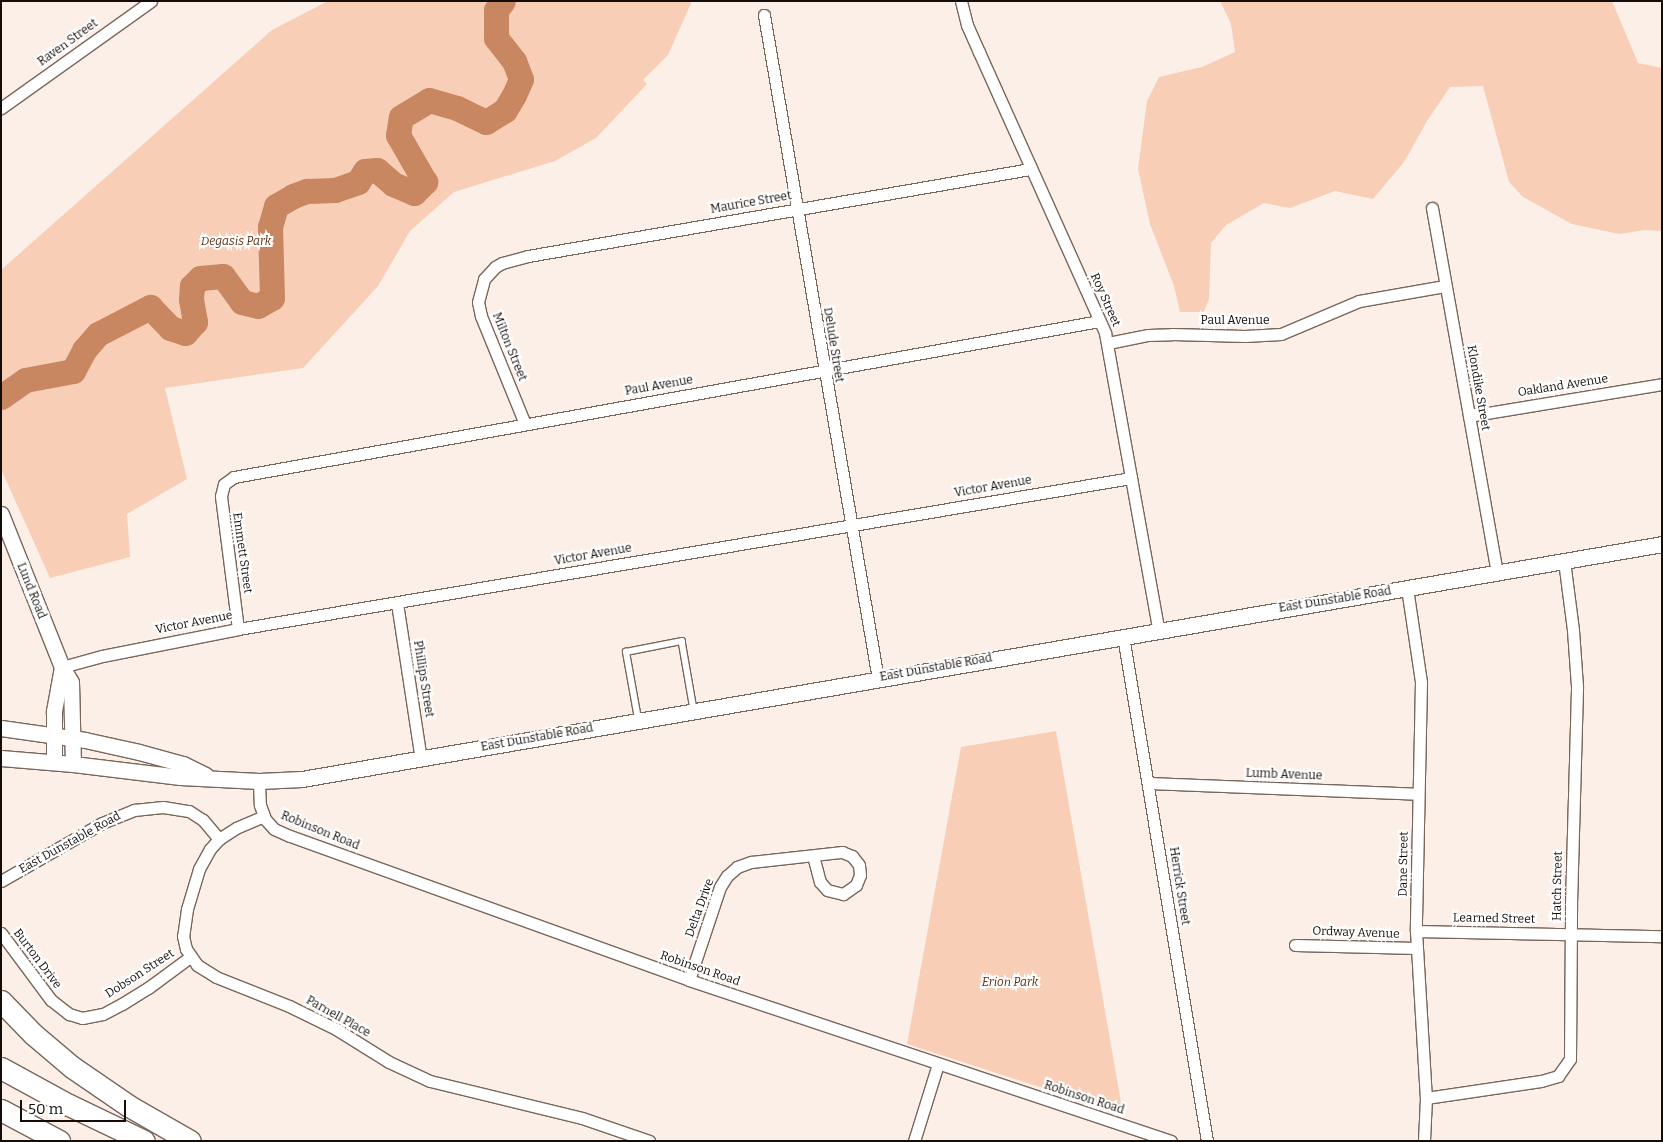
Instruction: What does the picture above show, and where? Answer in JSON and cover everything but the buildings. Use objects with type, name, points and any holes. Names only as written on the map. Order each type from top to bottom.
[{"type":"highway","points":[[1,1001],[32,1034],[72,1067],[129,1106],[190,1141]]},
{"type":"highway","points":[[1,1068],[63,1102],[144,1141]]},
{"type":"highway","points":[[1,1110],[59,1141]]},
{"type":"street","name":"Raven Street","points":[[1,108],[151,1]]},
{"type":"street","name":"Roy Street","points":[[961,1],[967,25],[1108,343],[1158,629]]},
{"type":"street","name":"Delude Street","points":[[764,15],[798,209],[823,370],[878,679]]},
{"type":"street","name":"Maurice Street","points":[[484,279],[495,267],[510,260],[1030,169]]},
{"type":"street","name":"Klondike Street","points":[[1432,208],[1497,573]]},
{"type":"street","name":"Milton Street","points":[[484,279],[479,295],[481,316],[525,424]]},
{"type":"street","name":"Paul Avenue","points":[[1108,343],[1148,335],[1246,336],[1281,334],[1360,301],[1445,286]]},
{"type":"street","name":"Paul Avenue","points":[[225,482],[242,475],[1099,321]]},
{"type":"street","name":"Oakland Avenue","points":[[1469,416],[1662,384]]},
{"type":"street","name":"Victor Avenue","points":[[62,667],[102,656],[238,629],[1131,478]]},
{"type":"street","name":"Emmett Street","points":[[225,482],[220,492],[238,629]]},
{"type":"street","name":"Lund Road","points":[[1,514],[62,667],[73,688],[74,764]]},
{"type":"street","name":"East Dunstable Road","points":[[1,758],[74,764],[166,776],[259,781],[302,779],[1158,629],[1662,544]]},
{"type":"street","name":"Hatch Street","points":[[1426,1098],[1541,1081],[1558,1076],[1570,1059],[1571,904],[1577,686],[1574,630],[1564,561]]},
{"type":"street","name":"Dane Street","points":[[1407,588],[1422,682],[1416,931],[1426,1098],[1424,1141]]},
{"type":"street","name":"Phillips Street","points":[[397,603],[421,759]]},
{"type":"street","name":"Herrick Street","points":[[1123,636],[1207,1141]]},
{"type":"street","points":[[54,762],[54,711],[62,667]]},
{"type":"street","name":"East Dunstable Road","points":[[1,728],[74,738],[167,759],[210,777]]},
{"type":"street","name":"Robinson Road","points":[[259,781],[260,805],[264,816],[274,828],[290,836],[689,980],[1171,1141]]},
{"type":"street","name":"Lumb Avenue","points":[[1148,783],[1418,794]]},
{"type":"street","name":"East Dunstable Road","points":[[1,881],[102,823],[134,810],[156,807],[189,811],[198,816],[219,838]]},
{"type":"street","points":[[190,957],[186,949],[184,936],[189,899],[202,862],[219,838],[264,816]]},
{"type":"street","name":"Delta Drive","points":[[689,980],[720,887],[732,871],[751,862],[836,852],[852,856],[860,870],[856,886],[843,894],[827,890],[820,882],[814,856]]},
{"type":"street","name":"Learned Street","points":[[1416,931],[1662,936]]},
{"type":"street","name":"Burton Drive","points":[[1,934],[47,996],[63,1011],[76,1017]]},
{"type":"street","name":"Ordway Avenue","points":[[1295,945],[1417,948]]},
{"type":"street","name":"Dobson Street","points":[[76,1017],[89,1018],[111,1010],[148,988],[190,957]]},
{"type":"street","name":"Parnell Place","points":[[190,957],[196,965],[210,974],[289,1006],[344,1034],[389,1062],[430,1081],[571,1115],[649,1141]]},
{"type":"street","points":[[914,1141],[938,1064]]},
{"type":"lane","points":[[638,719],[626,652],[682,641],[694,710]]},
{"type":"green space","name":"Degasis Park","points":[[328,1],[692,1],[668,55],[643,80],[647,84],[596,138],[555,161],[454,192],[410,231],[378,286],[303,368],[165,388],[187,479],[127,514],[130,557],[50,578],[1,469],[1,270],[272,30]]},
{"type":"green space","points":[[1220,1],[1612,1],[1638,63],[1662,68],[1662,231],[1645,230],[1619,234],[1572,224],[1523,197],[1509,182],[1483,86],[1450,87],[1427,121],[1404,162],[1373,199],[1335,191],[1290,208],[1264,203],[1226,225],[1211,243],[1209,299],[1204,312],[1180,312],[1174,286],[1150,224],[1138,169],[1147,101],[1159,77],[1202,67],[1235,52],[1231,24]]},
{"type":"green space","name":"Erion Park","points":[[1056,731],[1123,1114],[907,1044],[961,747]]},
{"type":"waterway","points":[[1,397],[25,380],[73,371],[84,350],[98,334],[150,307],[170,328],[185,333],[195,322],[191,299],[192,286],[200,278],[223,276],[242,302],[258,306],[272,298],[270,227],[276,206],[293,196],[307,191],[335,190],[358,182],[365,171],[377,170],[393,184],[414,193],[425,182],[398,135],[401,117],[429,100],[457,108],[486,122],[505,110],[514,95],[521,79],[514,61],[496,38],[496,10],[503,1]]}]
